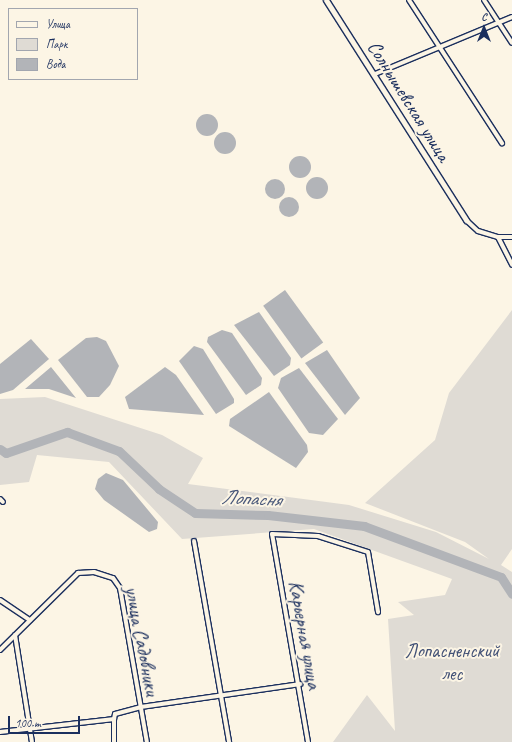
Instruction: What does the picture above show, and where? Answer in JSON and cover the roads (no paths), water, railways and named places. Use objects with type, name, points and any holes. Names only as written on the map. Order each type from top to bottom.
[{"type":"street","name":"Солнышевская улица","points":[[326,0],[375,74],[466,220]]},
{"type":"street","points":[[409,0],[502,143]]},
{"type":"street","points":[[484,0],[512,43]]},
{"type":"street","points":[[375,74],[512,17]]},
{"type":"street","points":[[466,220],[478,231],[498,237],[512,237]]},
{"type":"street","points":[[498,237],[512,265]]},
{"type":"street","name":"Карьерная улица","points":[[308,742],[300,684],[272,534],[318,536],[368,552],[378,612]]},
{"type":"street","points":[[194,542],[229,742]]},
{"type":"street","name":"улица Садовники","points":[[0,650],[78,573],[94,572],[113,578],[120,588],[147,742]]},
{"type":"street","points":[[0,600],[30,620]]},
{"type":"street","points":[[15,635],[32,728],[32,742]]},
{"type":"street","points":[[114,742],[115,714],[141,708],[300,684]]},
{"type":"street","points":[[0,732],[114,719]]},
{"type":"water","points":[[207,114],[215,117],[218,125],[215,133],[207,136],[199,133],[196,125],[199,117]]},
{"type":"water","points":[[225,132],[233,135],[236,143],[233,151],[225,154],[217,151],[214,143],[217,135]]},
{"type":"water","points":[[300,156],[308,159],[311,167],[308,175],[300,178],[292,175],[289,167],[292,159]]},
{"type":"water","points":[[317,177],[325,180],[328,188],[325,196],[317,199],[309,196],[306,188],[309,180]]},
{"type":"water","points":[[275,179],[282,182],[285,189],[282,196],[275,199],[268,196],[265,189],[268,182]]},
{"type":"water","points":[[289,197],[296,200],[299,207],[296,214],[289,217],[282,214],[279,207],[282,200]]},
{"type":"water","points":[[285,290],[323,343],[301,358],[263,306]]},
{"type":"water","points":[[259,312],[291,358],[290,365],[274,376],[234,325]]},
{"type":"water","points":[[222,330],[232,333],[262,378],[261,385],[246,395],[207,342],[208,337]]},
{"type":"water","points":[[97,337],[106,341],[119,366],[110,385],[99,397],[87,397],[58,360],[86,338]]},
{"type":"water","points":[[31,339],[49,359],[13,390],[0,394],[0,364]]},
{"type":"water","points":[[194,346],[203,349],[234,399],[234,403],[216,414],[179,361]]},
{"type":"water","points":[[327,350],[360,398],[345,415],[305,363]]},
{"type":"water","points":[[51,367],[76,398],[49,389],[25,389]]},
{"type":"water","points":[[165,367],[176,375],[204,415],[129,409],[125,397]]},
{"type":"water","points":[[299,368],[338,419],[323,435],[309,433],[278,388],[281,378]]},
{"type":"water","points":[[269,392],[307,445],[308,452],[296,468],[229,426],[230,419]]},
{"type":"water","points":[[106,473],[123,480],[158,522],[157,529],[149,532],[104,500],[95,489],[98,479]]},
{"type":"waterway","name":"Лопасня","points":[[0,449],[6,453],[67,432],[119,451],[159,489],[195,513],[268,515],[364,526],[501,577],[512,594]]},
{"type":"park label","name":"Лопасненский лес","points":[[452,662]]}]
